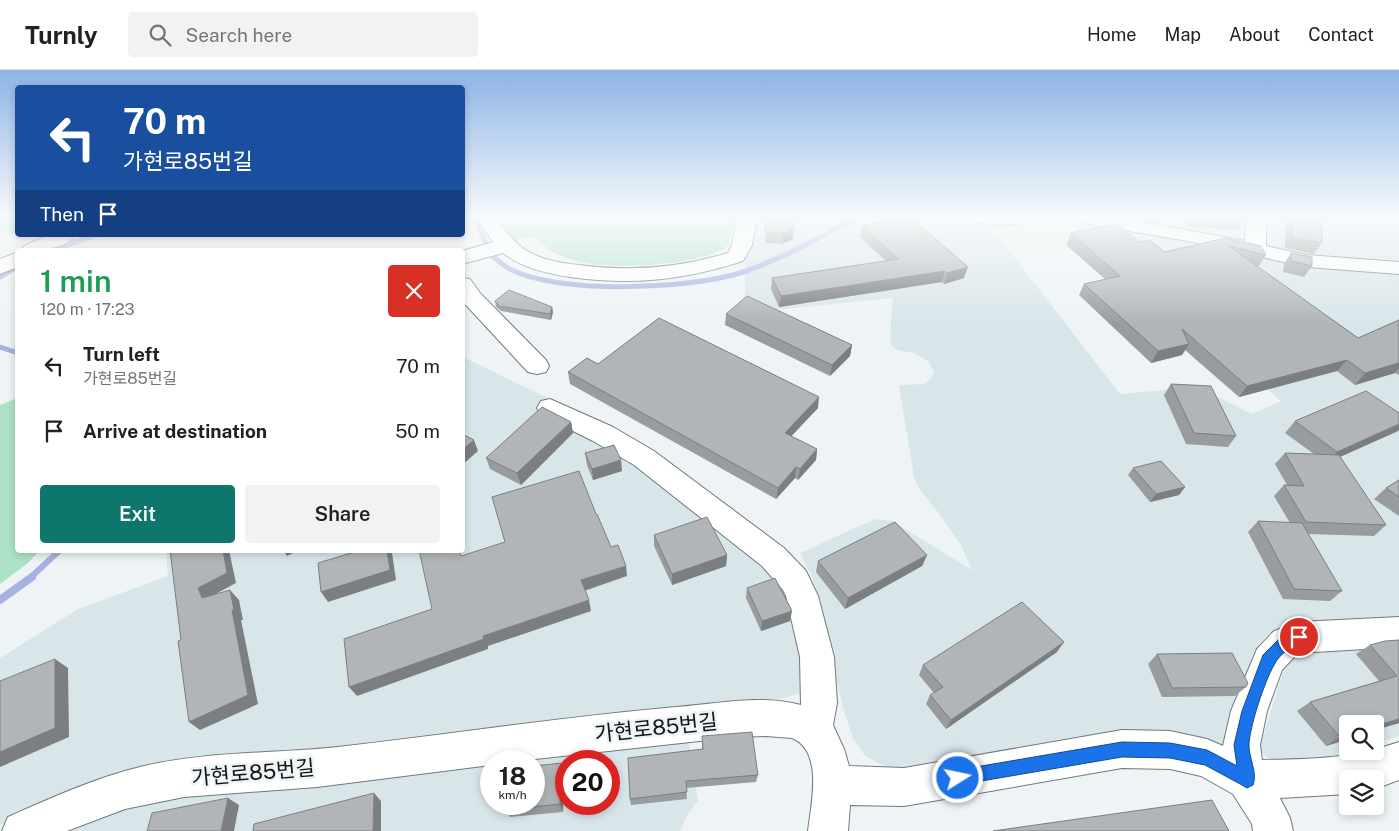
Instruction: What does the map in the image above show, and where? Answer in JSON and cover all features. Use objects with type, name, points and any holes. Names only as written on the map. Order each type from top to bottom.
[{"type":"lane","points":[[465,257],[478,254]]},
{"type":"lane","points":[[519,254],[527,259],[552,268],[603,275],[645,277],[709,266],[736,257],[738,254]]},
{"type":"lane","points":[[1272,254],[1307,261],[1399,268]]},
{"type":"lane","points":[[0,268],[15,260]]},
{"type":"lane","points":[[465,288],[472,298],[537,366]]},
{"type":"lane","points":[[550,408],[603,434],[644,458],[773,557],[796,581],[804,603],[817,657],[819,703],[814,729],[825,744],[832,785],[828,831]]},
{"type":"lane","points":[[1274,831],[1270,818],[1247,780],[1241,745],[1249,711],[1268,660],[1286,642],[1299,637],[1399,632]]},
{"type":"lane","name":"가현로85번길","points":[[22,831],[61,814],[140,786],[221,773],[315,768],[511,743],[726,720],[772,718],[801,722],[814,729]]},
{"type":"lane","points":[[832,785],[904,787],[1122,749],[1170,750],[1207,758],[1247,780],[1338,777],[1374,770],[1399,761]]},
{"type":"shaded area","points":[[746,254],[1011,254],[1120,394],[1163,390],[1201,392],[1216,396],[1252,414],[1281,401],[1106,254],[1280,254],[1399,273],[1399,621],[1280,627],[1266,636],[1252,655],[1229,749],[1193,736],[1157,731],[909,769],[886,767],[865,756],[853,738],[843,708],[814,582],[800,553],[875,519],[892,521],[972,570],[961,545],[918,487],[914,477],[899,385],[924,384],[930,380],[934,372],[928,361],[914,353],[897,350],[891,345],[893,298],[765,311],[745,298]]},
{"type":"shaded area","points":[[1299,254],[1399,254],[1399,263],[1329,259]]},
{"type":"shaded area","points":[[465,358],[552,400],[592,438],[643,468],[779,578],[794,610],[805,692],[772,701],[73,793],[0,825],[0,658],[78,609],[168,576],[166,553],[465,553]]},
{"type":"shaded area","points":[[1399,643],[1399,736],[1384,741],[1384,715],[1339,715],[1339,755],[1320,760],[1272,764],[1259,749],[1284,669],[1294,657],[1306,650]]},
{"type":"shaded area","points":[[689,742],[698,801],[689,812],[680,831],[55,831],[154,798],[480,764],[480,815],[545,815],[545,757],[555,756],[555,815],[620,815],[620,750],[612,750]]},
{"type":"green space","points":[[556,254],[712,254],[679,262],[635,265],[595,264]]},
{"type":"green space","points":[[15,399],[15,553],[37,553],[28,563],[0,584],[0,405]]},
{"type":"building","points":[[892,254],[952,254],[968,267],[947,273],[945,271],[781,296],[772,278],[898,259]]},
{"type":"building","points":[[1094,254],[1240,254],[1358,338],[1399,320],[1399,363],[1365,373],[1347,360],[1247,386],[1182,329],[1189,344],[1158,351],[1084,284],[1120,276]]},
{"type":"building","points":[[1291,254],[1312,257],[1312,266],[1291,261]]},
{"type":"building","points":[[509,290],[552,307],[550,314],[499,306],[495,301]]},
{"type":"building","points":[[747,296],[852,345],[832,365],[726,314]]},
{"type":"building","points":[[659,318],[819,397],[785,433],[817,449],[800,469],[796,467],[778,488],[568,372],[587,358],[598,364]]},
{"type":"building","points":[[1171,384],[1211,386],[1236,436],[1194,433]]},
{"type":"building","points":[[1366,391],[1399,413],[1399,424],[1337,452],[1295,421]]},
{"type":"building","points":[[542,407],[571,422],[517,473],[486,458]]},
{"type":"building","points":[[465,436],[474,440],[465,448]]},
{"type":"building","points":[[614,445],[621,460],[592,469],[585,453]]},
{"type":"building","points":[[1285,453],[1339,455],[1386,525],[1306,522],[1284,485],[1304,486]]},
{"type":"building","points":[[1161,461],[1185,487],[1156,494],[1133,468]]},
{"type":"building","points":[[579,471],[611,547],[618,545],[626,566],[581,580],[589,600],[483,636],[484,639],[349,687],[344,639],[432,609],[420,553],[460,553],[461,556],[505,542],[492,497]]},
{"type":"building","points":[[1399,480],[1399,497],[1386,488]]},
{"type":"building","points":[[707,517],[727,555],[672,574],[654,535]]},
{"type":"building","points":[[1258,521],[1302,523],[1342,591],[1294,589]]},
{"type":"building","points":[[895,522],[927,555],[848,598],[818,561]]},
{"type":"building","points":[[170,553],[224,553],[227,573],[198,588],[202,598],[230,590],[248,695],[189,722],[178,641],[181,640]]},
{"type":"building","points":[[351,553],[387,553],[390,570],[321,592],[318,563]]},
{"type":"building","points":[[775,578],[792,611],[762,621],[747,588]]},
{"type":"building","points":[[1022,602],[1064,642],[951,720],[930,695],[943,687],[923,665]]},
{"type":"building","points":[[1399,640],[1399,719],[1384,723],[1384,715],[1339,715],[1339,736],[1310,702],[1397,676],[1370,645]]},
{"type":"building","points":[[1232,653],[1248,683],[1246,687],[1172,688],[1157,654]]},
{"type":"building","points":[[55,659],[55,728],[0,752],[0,681]]},
{"type":"building","points":[[752,732],[758,775],[686,781],[687,792],[630,799],[628,758],[703,749],[702,736]]},
{"type":"building","points":[[555,764],[555,805],[545,806],[545,765]]},
{"type":"building","points":[[374,793],[373,831],[253,831],[254,824]]},
{"type":"building","points":[[228,798],[221,831],[147,831],[152,813]]},
{"type":"building","points":[[1212,800],[1229,831],[993,831]]},
{"type":"waterway","points":[[490,254],[508,268],[529,277],[589,286],[622,287],[689,283],[717,278],[755,268],[788,254]]},
{"type":"waterway","points":[[0,277],[15,268]]},
{"type":"waterway","points":[[0,347],[15,352]]},
{"type":"waterway","points":[[30,578],[57,553]]},
{"type":"waterway","points":[[0,600],[32,577]]},
{"type":"route","points":[[958,778],[1122,749],[1170,750],[1207,758],[1247,780],[1241,745],[1249,711],[1268,660],[1286,642],[1299,637]]}]
